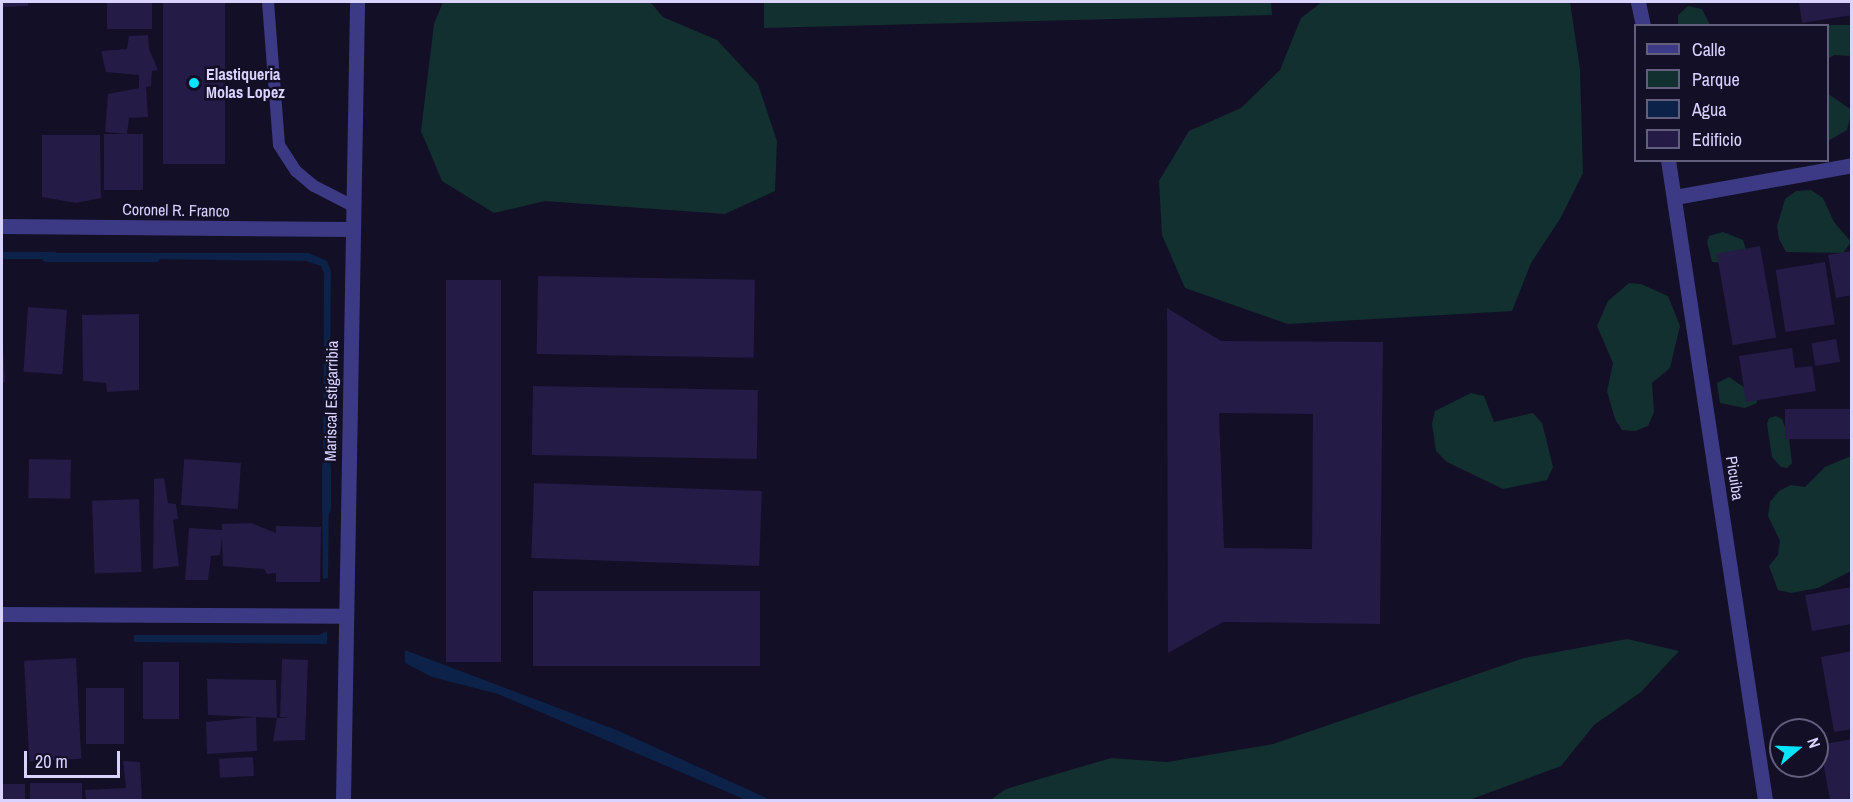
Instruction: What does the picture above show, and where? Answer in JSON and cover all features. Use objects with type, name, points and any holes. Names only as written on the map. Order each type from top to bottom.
[{"type":"street","name":"Mariscal Estigarribia","points":[[343,801],[351,205],[357,2]]},
{"type":"street","points":[[1638,2],[1643,24]]},
{"type":"street","name":"Picuiba","points":[[1668,162],[1765,801]]},
{"type":"street","points":[[1675,197],[1851,165]]},
{"type":"street","name":"Coronel R. Franco","points":[[2,226],[351,229]]},
{"type":"street","points":[[2,614],[346,616]]},
{"type":"lane","points":[[268,2],[279,145],[296,171],[314,186],[351,205]]},
{"type":"green space","points":[[443,2],[650,2],[663,17],[717,40],[758,84],[777,141],[775,191],[725,214],[545,201],[494,213],[442,181],[421,131],[434,24]]},
{"type":"green space","points":[[764,2],[1271,2],[1272,15],[764,28]]},
{"type":"green space","points":[[1322,2],[1570,2],[1580,69],[1583,173],[1560,219],[1531,263],[1512,311],[1288,324],[1185,288],[1162,235],[1159,181],[1189,131],[1241,108],[1280,70],[1301,18]]},
{"type":"green space","points":[[1688,6],[1702,9],[1710,24],[1678,24],[1678,15]]},
{"type":"green space","points":[[1829,25],[1851,25],[1851,56],[1834,55],[1829,58]]},
{"type":"green space","points":[[1829,95],[1852,110],[1847,130],[1829,140]]},
{"type":"green space","points":[[1811,190],[1823,198],[1834,222],[1851,242],[1843,253],[1786,252],[1779,239],[1777,226],[1785,199],[1796,191]]},
{"type":"green space","points":[[1723,232],[1743,240],[1747,253],[1724,263],[1712,262],[1707,242],[1709,236]]},
{"type":"green space","points":[[1629,283],[1641,284],[1668,296],[1680,326],[1670,368],[1652,383],[1654,412],[1648,426],[1635,431],[1622,430],[1615,419],[1607,391],[1613,363],[1597,326],[1608,301]]},
{"type":"green space","points":[[1729,377],[1757,396],[1757,403],[1745,408],[1720,403],[1717,383]]},
{"type":"green space","points":[[1471,393],[1484,396],[1494,422],[1533,413],[1542,423],[1553,467],[1547,480],[1503,489],[1447,462],[1436,451],[1432,424],[1435,411]]},
{"type":"green space","points":[[1776,416],[1782,419],[1789,438],[1792,463],[1787,468],[1781,467],[1772,457],[1767,424],[1769,418]]},
{"type":"green space","points":[[1851,456],[1851,571],[1818,588],[1791,593],[1778,590],[1769,566],[1778,555],[1780,541],[1768,516],[1770,502],[1779,491],[1791,485],[1805,487],[1825,467]]},
{"type":"green space","points":[[1627,639],[1679,651],[1641,692],[1594,725],[1561,766],[1469,800],[990,800],[1006,789],[1111,758],[1167,762],[1273,744],[1524,658]]},
{"type":"water","points":[[2,252],[56,252],[56,259],[2,259]]},
{"type":"water","points":[[144,253],[309,253],[327,261],[331,271],[329,477],[323,476],[324,274],[321,266],[306,261],[145,259]]},
{"type":"water","points":[[322,497],[329,497],[328,578],[323,579]]},
{"type":"water","points":[[327,631],[327,644],[134,642],[134,635],[319,635]]},
{"type":"water","points":[[405,650],[619,731],[771,800],[746,800],[498,694],[432,677],[405,663]]},
{"type":"building","points":[[2,2],[28,2],[28,6],[2,7]]},
{"type":"building","points":[[107,2],[152,2],[152,29],[107,29]]},
{"type":"building","name":"Elastiqueria Molas Lopez","points":[[163,2],[225,2],[225,164],[163,164]]},
{"type":"building","points":[[1799,2],[1852,2],[1852,15],[1802,23]]},
{"type":"building","points":[[148,35],[149,49],[158,70],[152,71],[151,86],[146,87],[148,117],[129,118],[127,134],[105,132],[108,94],[139,88],[139,75],[106,72],[101,51],[127,49],[129,36]]},
{"type":"building","points":[[104,134],[143,134],[143,190],[104,190]]},
{"type":"building","points":[[42,135],[100,135],[101,198],[76,203],[42,197]]},
{"type":"building","points":[[1760,246],[1776,338],[1733,345],[1717,254]]},
{"type":"building","points":[[1852,251],[1852,295],[1836,298],[1828,255]]},
{"type":"building","points":[[1825,262],[1835,324],[1785,332],[1776,270]]},
{"type":"building","points":[[538,276],[755,280],[754,358],[537,354]]},
{"type":"building","points":[[446,280],[501,280],[501,662],[446,662]]},
{"type":"building","points":[[28,307],[67,310],[62,375],[23,372]]},
{"type":"building","points":[[1167,308],[1221,341],[1383,342],[1380,624],[1223,622],[1168,653]],"holes":[[[1219,413],[1313,414],[1312,549],[1224,548]]]},
{"type":"building","points":[[139,314],[139,390],[107,392],[106,383],[83,381],[82,315]]},
{"type":"building","points":[[1836,339],[1840,362],[1815,366],[1811,343]]},
{"type":"building","points":[[3,346],[5,382],[2,382]]},
{"type":"building","points":[[1792,348],[1795,368],[1812,366],[1816,391],[1746,402],[1739,356]]},
{"type":"building","points":[[533,386],[758,390],[757,459],[532,455]]},
{"type":"building","points":[[1785,409],[1852,409],[1852,439],[1785,439]]},
{"type":"building","points":[[29,459],[71,460],[70,499],[28,498]]},
{"type":"building","points":[[184,459],[241,463],[238,509],[181,505]]},
{"type":"building","points":[[164,478],[168,503],[176,504],[178,519],[173,520],[179,566],[153,569],[154,479]]},
{"type":"building","points":[[534,483],[762,491],[759,566],[531,558]]},
{"type":"building","points":[[139,499],[142,572],[95,574],[92,501]]},
{"type":"building","points":[[251,523],[276,533],[276,526],[321,527],[320,582],[276,582],[276,573],[267,574],[264,569],[223,566],[222,537],[220,555],[211,556],[208,580],[185,580],[189,528],[222,530],[222,524]]},
{"type":"building","points":[[1852,587],[1852,624],[1812,631],[1805,595]]},
{"type":"building","points":[[533,591],[760,591],[760,666],[533,666]]},
{"type":"building","points":[[1852,651],[1852,729],[1834,732],[1821,657]]},
{"type":"building","points":[[76,658],[81,759],[29,762],[24,661]]},
{"type":"building","points":[[282,659],[308,660],[305,740],[273,741],[277,718],[290,718],[280,717]]},
{"type":"building","points":[[143,662],[179,662],[179,719],[143,719]]},
{"type":"building","points":[[207,679],[276,680],[277,718],[208,715]]},
{"type":"building","points":[[86,688],[124,688],[124,744],[86,744]]},
{"type":"building","points":[[256,717],[257,751],[207,754],[206,722]]},
{"type":"building","points":[[1852,739],[1852,800],[1830,800],[1826,778],[1829,778],[1829,743]]},
{"type":"building","points":[[253,757],[254,776],[220,778],[219,759]]},
{"type":"building","points":[[123,761],[140,762],[142,800],[86,800],[85,790],[126,788]]},
{"type":"building","points":[[30,783],[82,783],[82,800],[30,800]]},
{"type":"building","points":[[2,784],[25,784],[25,800],[2,800]]},
{"type":"waterway","points":[[46,257],[155,257]]},
{"type":"waterway","points":[[326,466],[326,509]]},
{"type":"place","name":"Elastiqueria Molas Lopez","points":[[194,83]]}]
